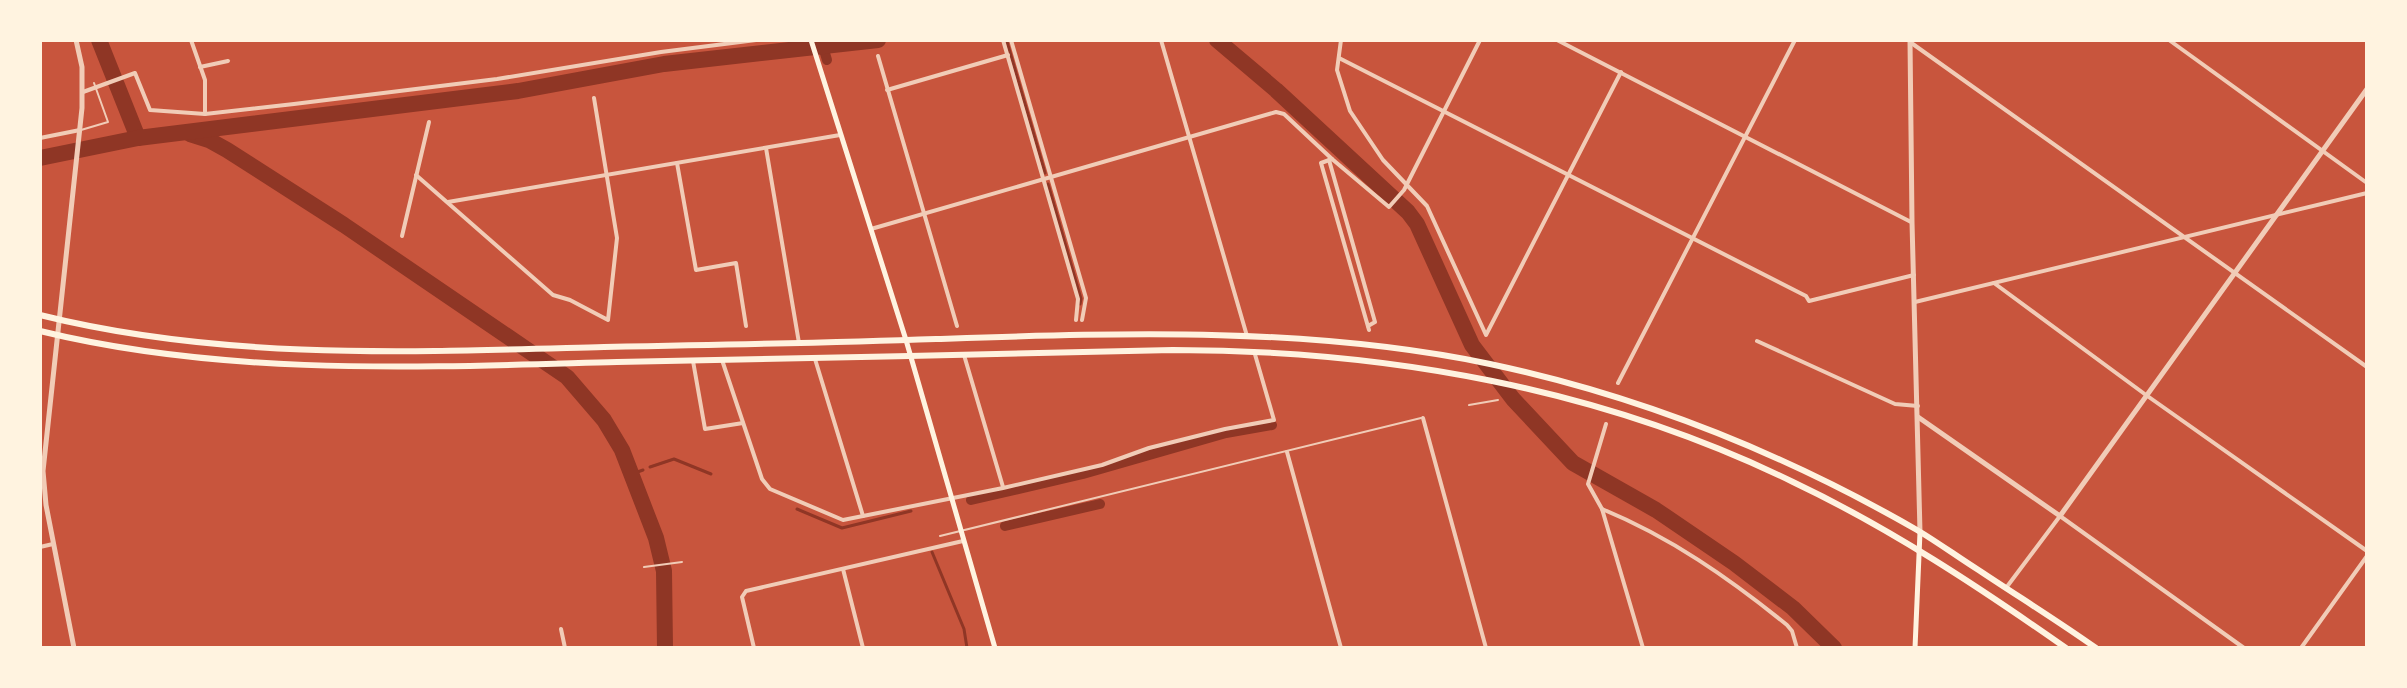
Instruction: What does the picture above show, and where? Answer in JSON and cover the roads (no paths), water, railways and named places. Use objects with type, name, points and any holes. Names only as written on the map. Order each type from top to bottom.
[{"type":"highway","points":[[40,315],[164,338],[248,347],[330,351],[478,351],[1129,335],[1247,336],[1387,347],[1490,364],[1572,384],[1659,410],[1748,446],[1801,469],[1920,532],[2096,648]]},
{"type":"highway","points":[[40,331],[165,353],[334,366],[479,366],[1253,350],[1385,361],[1489,380],[1568,399],[1654,424],[1744,459],[1795,482],[1919,549],[2066,648]]},
{"type":"main road","points":[[811,40],[906,340],[995,648]]},
{"type":"main road","points":[[1915,648],[1920,532]]},
{"type":"street","points":[[74,648],[44,492],[43,463],[80,131],[83,92],[76,40]]},
{"type":"street","points":[[191,40],[205,80],[205,114]]},
{"type":"street","points":[[83,92],[135,73],[150,110],[205,114],[484,81],[756,40]]},
{"type":"street","points":[[1003,40],[1078,299],[1079,320],[1086,298],[1011,40]]},
{"type":"street","points":[[1161,40],[1247,336]]},
{"type":"street","points":[[1341,40],[1337,70],[1350,111],[1404,188],[1427,206],[1486,335],[1621,72]]},
{"type":"street","points":[[871,229],[1278,112],[1284,114],[1330,160],[1389,207],[1404,188],[1480,40]]},
{"type":"street","points":[[1557,40],[1912,222]]},
{"type":"street","points":[[1618,383],[1795,40]]},
{"type":"street","points":[[2169,40],[2367,183]]},
{"type":"street","points":[[1910,41],[1920,532]]},
{"type":"street","points":[[1910,41],[2367,367]]},
{"type":"street","points":[[887,90],[1008,55]]},
{"type":"street","points":[[878,56],[957,326]]},
{"type":"street","points":[[1339,58],[1806,296],[1809,301],[1914,275]]},
{"type":"street","points":[[200,67],[228,61]]},
{"type":"street","points":[[2006,588],[2367,89]]},
{"type":"street","points":[[416,175],[553,295],[570,300],[608,320],[617,238],[594,98]]},
{"type":"street","points":[[402,236],[429,122]]},
{"type":"street","points":[[40,138],[80,131]]},
{"type":"street","points":[[446,202],[840,135]]},
{"type":"street","points":[[766,148],[799,343]]},
{"type":"street","points":[[1330,160],[1375,322],[1368,328]]},
{"type":"street","points":[[677,163],[696,270],[736,263],[746,326]]},
{"type":"street","points":[[1915,302],[2367,193]]},
{"type":"street","points":[[1994,283],[2367,554],[2301,648]]},
{"type":"street","points":[[1757,341],[1895,404],[1918,406]]},
{"type":"street","points":[[722,360],[762,479],[770,489],[843,520],[1003,488],[1102,465],[1149,448],[1274,420],[1253,350]]},
{"type":"street","points":[[964,355],[1003,488]]},
{"type":"street","points":[[815,359],[863,516]]},
{"type":"street","points":[[693,361],[705,429],[743,423]]},
{"type":"street","points":[[1918,417],[2244,648]]},
{"type":"street","points":[[1423,418],[1486,648]]},
{"type":"street","points":[[1606,424],[1588,484],[1602,509],[1643,648]]},
{"type":"street","points":[[1287,452],[1341,648]]},
{"type":"street","points":[[1602,509],[1645,527],[1744,590],[1787,625],[1797,648]]},
{"type":"street","points":[[754,648],[742,597],[746,591],[963,541]]},
{"type":"street","points":[[40,547],[53,544]]},
{"type":"street","points":[[843,568],[863,648]]},
{"type":"street","points":[[561,629],[565,648]]},
{"type":"lane","points":[[80,131],[108,122],[96,85]]},
{"type":"lane","points":[[1469,405],[1498,400]]},
{"type":"lane","points":[[940,536],[1423,418]]},
{"type":"lane","points":[[644,567],[682,562]]},
{"type":"waterway","points":[[99,40],[138,138]]},
{"type":"waterway","points":[[821,40],[827,60]]},
{"type":"waterway","points":[[40,158],[138,138],[518,91],[664,64],[878,40]]},
{"type":"waterway","points":[[1217,40],[1408,212],[1417,224],[1472,345],[1513,399],[1573,463],[1656,510],[1734,563],[1793,608],[1834,648]]},
{"type":"waterway","points":[[1007,42],[1045,173]]},
{"type":"waterway","points":[[190,134],[227,150],[344,225],[567,377],[604,420],[622,450],[656,538],[664,571],[665,648]]},
{"type":"waterway","points":[[1048,184],[1080,304]]},
{"type":"waterway","points":[[971,500],[1083,474],[1226,433],[1272,425]]},
{"type":"waterway","points":[[650,467],[674,459],[711,474]]},
{"type":"waterway","points":[[632,474],[643,470]]},
{"type":"waterway","points":[[1005,526],[1100,504]]},
{"type":"waterway","points":[[797,509],[842,528],[911,511]]},
{"type":"waterway","points":[[932,552],[964,629],[967,648]]}]
